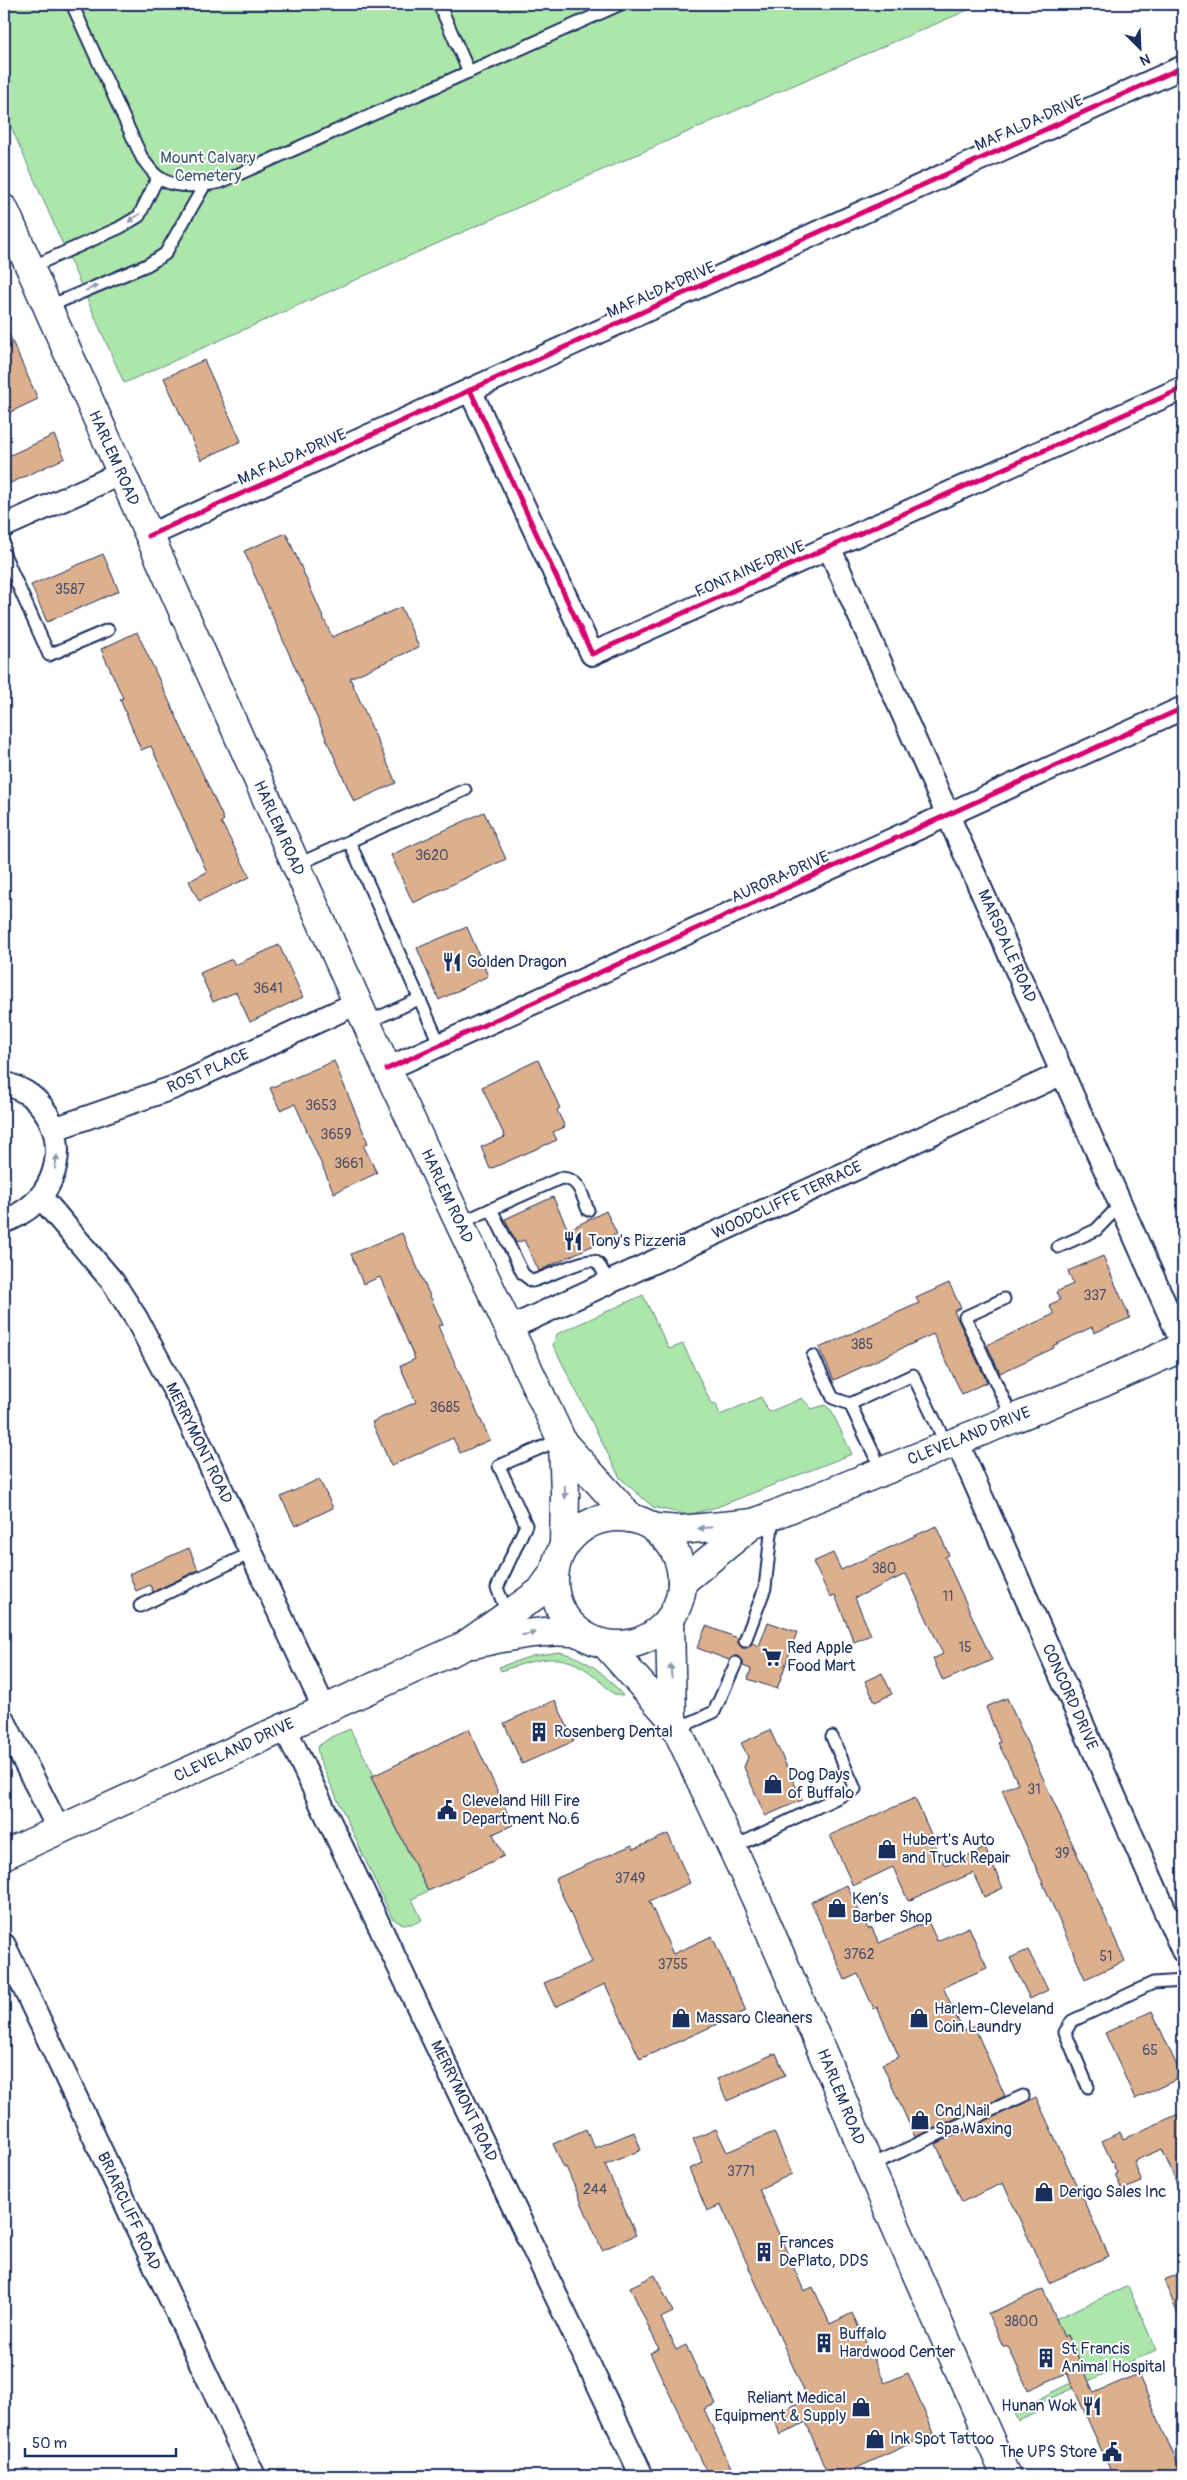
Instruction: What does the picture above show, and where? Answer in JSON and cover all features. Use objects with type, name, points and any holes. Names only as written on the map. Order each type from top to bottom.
[{"type":"main road","name":"HARLEM ROAD","points":[[4,210],[120,474],[387,1069],[562,1441],[643,1523]]},
{"type":"main road","name":"CLEVELAND DRIVE","points":[[643,1523],[680,1530],[764,1519],[1013,1419],[1183,1346]]},
{"type":"main road","name":"HARLEM ROAD","points":[[562,1441],[565,1493],[564,1546]]},
{"type":"main road","points":[[600,1519],[643,1523],[672,1546],[681,1570],[681,1595],[670,1619],[648,1638],[620,1646],[606,1644],[579,1632],[567,1621],[558,1607],[554,1591],[554,1574],[557,1560],[564,1546],[586,1525],[600,1519]]},
{"type":"main road","name":"CLEVELAND DRIVE","points":[[682,1582],[764,1519]]},
{"type":"main road","name":"CLEVELAND DRIVE","points":[[4,1855],[284,1726],[464,1646],[540,1592],[554,1574]]},
{"type":"main road","name":"HARLEM ROAD","points":[[670,1619],[674,1724]]},
{"type":"main road","name":"CLEVELAND DRIVE","points":[[464,1646],[560,1630],[579,1632]]},
{"type":"main road","name":"HARLEM ROAD","points":[[606,1644],[674,1724],[732,1848],[834,2079],[869,2166],[1006,2476]]},
{"type":"street","name":"MAFALDA DRIVE","points":[[148,536],[1183,67]]},
{"type":"street","name":"FONTAINE DRIVE","points":[[470,390],[592,654],[1183,388]]},
{"type":"street","points":[[4,526],[120,474]]},
{"type":"street","name":"MARSDALE ROAD","points":[[829,547],[1183,1346]]},
{"type":"street","name":"AURORA DRIVE","points":[[387,1069],[1183,708]]},
{"type":"street","name":"ROST PLACE","points":[[54,1129],[175,1086],[362,1013]]},
{"type":"street","name":"WOODCLIFFE TERRACE","points":[[510,1328],[1063,1073]]},
{"type":"street","points":[[4,1083],[24,1090],[42,1107],[54,1129],[57,1150],[54,1175],[41,1197],[32,1207],[10,1220],[4,1221]]},
{"type":"street","name":"MERRYMONT ROAD","points":[[41,1197],[113,1282],[136,1318],[180,1401],[324,1708]]},
{"type":"street","name":"CONCORD DRIVE","points":[[952,1444],[1183,1951]]},
{"type":"street","points":[[4,1721],[59,1830]]},
{"type":"street","name":"MERRYMONT ROAD","points":[[284,1726],[642,2476]]},
{"type":"street","name":"BRIARCLIFF ROAD","points":[[4,1945],[254,2476]]},
{"type":"lane","points":[[72,4],[131,138],[142,158],[158,177],[180,185],[204,186],[221,182],[620,4]]},
{"type":"lane","points":[[439,4],[470,72]]},
{"type":"lane","points":[[29,268],[119,228],[140,216],[158,177]]},
{"type":"lane","points":[[47,307],[147,264],[165,254],[204,186]]},
{"type":"lane","points":[[4,554],[49,655],[108,630]]},
{"type":"lane","points":[[296,865],[465,790]]},
{"type":"lane","points":[[349,841],[440,1045]]},
{"type":"lane","points":[[362,1013],[419,999]]},
{"type":"lane","points":[[460,1223],[561,1178],[572,1179],[576,1183],[588,1210]]},
{"type":"lane","points":[[1058,1248],[1096,1230],[1121,1204]]},
{"type":"lane","points":[[491,1209],[523,1274],[532,1281],[545,1278],[587,1260],[594,1260],[600,1265],[608,1283]]},
{"type":"lane","points":[[1004,1299],[965,1317],[1013,1419]]},
{"type":"lane","points":[[813,1356],[833,1398],[850,1404],[913,1375],[952,1444]]},
{"type":"lane","points":[[850,1404],[882,1471]]},
{"type":"lane","points":[[508,1615],[497,1588],[526,1525],[499,1466],[562,1441]]},
{"type":"lane","points":[[744,1641],[765,1588],[764,1519]]},
{"type":"lane","points":[[140,1606],[251,1553]]},
{"type":"lane","points":[[674,1724],[714,1712],[736,1663]]},
{"type":"lane","points":[[732,1848],[855,1789],[832,1737]]},
{"type":"lane","points":[[1088,2087],[1065,2032],[1072,2021],[1153,1983],[1183,1981]]},
{"type":"lane","points":[[869,2166],[1023,2096]]},
{"type":"green space","name":"Mount Calvary Cemetery","points":[[4,4],[982,4],[773,94],[124,383],[4,111]]},
{"type":"green space","points":[[643,1295],[669,1349],[683,1344],[712,1405],[716,1404],[720,1415],[761,1397],[769,1412],[802,1398],[812,1409],[825,1405],[831,1410],[852,1454],[717,1507],[688,1515],[653,1507],[620,1478],[553,1345],[557,1334]]},
{"type":"green space","points":[[559,1652],[578,1658],[595,1668],[623,1696],[608,1690],[589,1671],[565,1660],[554,1659],[530,1662],[501,1671],[499,1667],[532,1656]]},
{"type":"green space","points":[[350,1729],[374,1775],[371,1777],[428,1891],[412,1899],[422,1920],[414,1923],[403,1924],[392,1918],[319,1759],[317,1747],[331,1737]]},
{"type":"green space","points":[[1128,2286],[1156,2350],[1034,2406],[1037,2413],[1018,2421],[1012,2410],[1034,2402],[1072,2382],[1082,2366],[1068,2335],[1036,2350],[1044,2324]]},
{"type":"building","points":[[4,323],[38,399],[4,415]]},
{"type":"building","points":[[204,360],[241,441],[201,460],[164,378]]},
{"type":"building","points":[[54,435],[65,458],[4,486],[4,458]]},
{"type":"building","points":[[286,533],[332,637],[401,607],[419,647],[350,678],[396,783],[354,802],[244,551]]},
{"type":"building","points":[[103,554],[119,591],[47,622],[31,585]]},
{"type":"building","points":[[137,632],[224,820],[221,822],[250,877],[199,901],[189,881],[207,872],[151,746],[141,750],[120,699],[123,698],[101,649]]},
{"type":"building","points":[[484,812],[506,859],[413,903],[391,855]]},
{"type":"building","name":"Golden Dragon","points":[[467,927],[488,976],[439,1000],[417,948]]},
{"type":"building","points":[[279,945],[303,997],[250,1022],[236,992],[213,1002],[200,973],[232,959],[235,965]]},
{"type":"building","points":[[538,1060],[560,1108],[557,1110],[565,1127],[553,1132],[557,1140],[490,1169],[481,1147],[505,1137],[482,1087]]},
{"type":"building","points":[[334,1061],[368,1143],[363,1145],[377,1173],[334,1193],[295,1104],[280,1110],[270,1088]]},
{"type":"building","points":[[553,1197],[568,1230],[606,1211],[617,1234],[539,1271],[524,1240],[516,1243],[505,1219]]},
{"type":"building","points":[[402,1233],[443,1325],[438,1326],[490,1440],[460,1453],[453,1438],[391,1466],[372,1422],[416,1402],[400,1366],[415,1359],[380,1277],[363,1284],[351,1254]]},
{"type":"building","points":[[1103,1256],[1130,1318],[1094,1333],[1092,1327],[1053,1346],[1054,1348],[1000,1373],[987,1345],[1054,1314],[1049,1305],[1060,1300],[1056,1292],[1073,1284],[1068,1271]]},
{"type":"building","points":[[949,1283],[961,1308],[954,1311],[987,1382],[962,1394],[933,1334],[834,1380],[819,1348],[919,1303],[916,1298]]},
{"type":"building","points":[[319,1479],[333,1508],[295,1526],[281,1497]]},
{"type":"building","points":[[936,1526],[949,1555],[945,1557],[992,1660],[943,1681],[933,1659],[943,1654],[906,1574],[855,1598],[871,1635],[854,1642],[835,1595],[830,1597],[813,1562],[833,1553],[841,1570]]},
{"type":"building","points":[[189,1548],[198,1570],[153,1592],[150,1585],[136,1591],[129,1574]]},
{"type":"building","points":[[768,1622],[797,1632],[777,1689],[748,1679],[751,1669],[743,1666],[739,1656],[729,1660],[697,1648],[706,1626],[738,1638],[738,1643],[742,1648],[747,1648],[752,1643],[759,1646]]},
{"type":"building","points":[[882,1673],[892,1694],[875,1702],[865,1681]]},
{"type":"building","points":[[1007,1698],[1125,1961],[1085,1979],[1002,1790],[1018,1783],[998,1743],[1000,1742],[986,1707]]},
{"type":"building","name":"Rosenberg Dental","points":[[555,1700],[574,1741],[522,1764],[504,1723]]},
{"type":"building","name":"Cleveland Hill Fire Department No.6","points":[[469,1729],[513,1825],[493,1834],[504,1856],[428,1891],[371,1777]]},
{"type":"building","name":"Dog Days of Buffalo","points":[[770,1730],[802,1800],[765,1816],[744,1767],[748,1757],[741,1743]]},
{"type":"building","name":"Hubert's Auto and Truck Repair","points":[[915,1798],[945,1866],[985,1848],[1003,1888],[984,1897],[973,1873],[908,1901],[893,1867],[853,1886],[830,1835]]},
{"type":"building","points":[[668,1834],[690,1883],[649,1901],[673,1954],[712,1936],[746,2011],[640,2059],[605,1984],[555,2007],[544,1983],[592,1962],[555,1879],[632,1845],[634,1849]]},
{"type":"building","points":[[847,1885],[868,1929],[872,1928],[879,1943],[928,1921],[937,1941],[969,1927],[987,1968],[943,1987],[963,2031],[974,2026],[1005,2096],[915,2137],[882,2064],[899,2057],[877,2007],[874,2009],[858,1974],[845,1980],[811,1902]]},
{"type":"building","points":[[1028,1950],[1048,1990],[1030,1999],[1010,1958]]},
{"type":"building","points":[[1152,2011],[1182,2077],[1135,2099],[1105,2033]]},
{"type":"building","points":[[776,2053],[785,2075],[727,2101],[717,2079]]},
{"type":"building","name":"Derigo Sales Inc","points":[[1036,2097],[1109,2256],[1049,2283],[1003,2183],[962,2202],[936,2144]]},
{"type":"building","points":[[1183,2112],[1183,2198],[1162,2149],[1134,2161],[1142,2182],[1122,2190],[1115,2174],[1117,2173],[1102,2141],[1120,2132],[1123,2139]]},
{"type":"building","points":[[586,2129],[595,2148],[634,2132],[641,2150],[605,2165],[636,2235],[602,2250],[566,2167],[564,2168],[553,2144]]},
{"type":"building","points":[[716,2129],[727,2152],[774,2132],[792,2174],[759,2189],[804,2291],[813,2287],[830,2324],[852,2313],[885,2383],[908,2373],[934,2433],[839,2476],[828,2476],[806,2422],[781,2435],[772,2417],[807,2398],[721,2205],[707,2211],[689,2169],[703,2163],[693,2139]]},
{"type":"building","points":[[1183,2272],[1183,2327],[1164,2280]]},
{"type":"building","points":[[655,2275],[673,2312],[661,2318],[676,2350],[686,2345],[702,2380],[704,2379],[716,2404],[704,2409],[735,2476],[709,2476],[650,2353],[659,2349],[630,2287]]},
{"type":"building","points":[[1043,2289],[1064,2337],[1068,2335],[1094,2393],[1138,2374],[1183,2476],[1113,2476],[1067,2373],[1028,2390],[1008,2346],[1003,2346],[988,2314]]},
{"type":"cycle path","points":[[148,536],[1183,67]]},
{"type":"cycle path","points":[[470,390],[592,654],[1183,388]]},
{"type":"cycle path","points":[[387,1069],[1183,708]]},
{"type":"place","name":"Golden Dragon","points":[[452,962]]},
{"type":"place","name":"Tony's Pizzeria","points":[[573,1241]]},
{"type":"place","name":"Red Apple Food Mart","points":[[772,1657]]},
{"type":"place","name":"Rosenberg Dental","points":[[539,1732]]},
{"type":"place","name":"Dog Days of Buffalo","points":[[773,1784]]},
{"type":"place","name":"Cleveland Hill Fire Department No.6","points":[[447,1810]]},
{"type":"place","name":"Hubert's Auto and Truck Repair","points":[[887,1849]]},
{"type":"place","name":"Ken’s Barber Shop","points":[[837,1908]]},
{"type":"place","name":"Massaro Cleaners","points":[[681,2018]]},
{"type":"place","name":"Harlem-Cleveland Coin Laundry","points":[[919,2018]]},
{"type":"place","name":"Cnd Nail Spa Waxing","points":[[920,2120]]},
{"type":"place","name":"Derigo Sales Inc","points":[[1044,2192]]},
{"type":"place","name":"Frances DePlato, DDS","points":[[764,2252]]},
{"type":"place","name":"Buffalo Hardwood Center","points":[[824,2343]]},
{"type":"place","name":"St Francis Animal Hospital","points":[[1046,2358]]},
{"type":"place","name":"Hunan Wok","points":[[1092,2406]]},
{"type":"place","name":"Reliant Medical Equipment & Supply","points":[[861,2407]]},
{"type":"place","name":"Ink Spot Tattoo","points":[[875,2439]]},
{"type":"place","name":"The UPS Store","points":[[1112,2452]]}]
